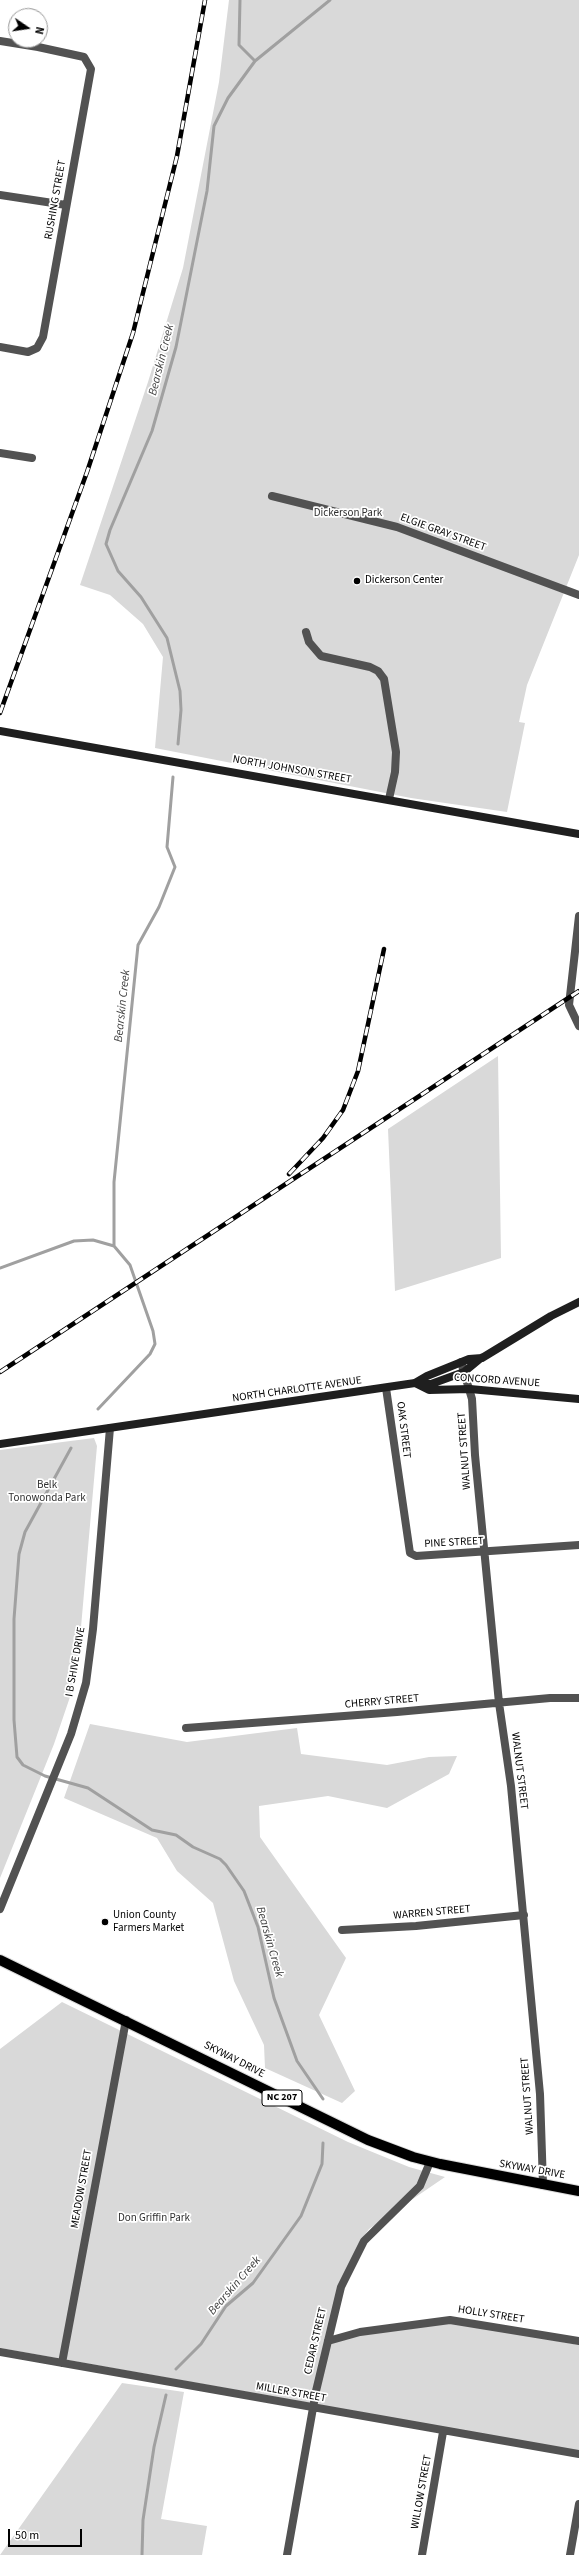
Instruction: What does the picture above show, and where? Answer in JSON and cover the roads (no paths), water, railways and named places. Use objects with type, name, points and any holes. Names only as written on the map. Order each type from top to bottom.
[{"type":"main road","name":"NORTH JOHNSON STREET","points":[[0,731],[579,834]]},
{"type":"main road","name":"NORTH CHARLOTTE AVENUE","points":[[0,1444],[415,1383],[427,1376],[461,1362],[482,1358],[551,1316],[579,1302]]},
{"type":"main road","points":[[415,1383],[431,1384],[464,1372],[482,1358]]},
{"type":"main road","name":"CONCORD AVENUE","points":[[415,1383],[429,1390],[470,1389],[579,1399]]},
{"type":"main road","name":"SKYWAY DRIVE","points":[[0,1960],[126,2020],[339,2127],[412,2157],[430,2162],[579,2191]]},
{"type":"street","name":"RUSHING STREET","points":[[0,41],[38,46],[84,57],[91,69],[43,338],[37,348],[28,352],[0,348]]},
{"type":"street","points":[[0,195],[66,205]]},
{"type":"street","points":[[0,453],[32,458]]},
{"type":"street","name":"ELGIE GRAY STREET","points":[[272,496],[396,527],[579,595]]},
{"type":"street","points":[[306,632],[309,642],[321,656],[370,667],[378,671],[384,679],[396,752],[395,772],[389,800]]},
{"type":"street","points":[[579,916],[569,1005],[579,1026]]},
{"type":"street","name":"WALNUT STREET","points":[[461,1362],[470,1389],[484,1552],[493,1624],[499,1703],[511,1786],[524,1915],[540,2094],[543,2184]]},
{"type":"street","name":"OAK STREET","points":[[386,1388],[397,1474]]},
{"type":"street","name":"I B SHIVE DRIVE","points":[[0,1909],[64,1751],[79,1709],[89,1662],[110,1428]]},
{"type":"street","name":"PINE STREET","points":[[397,1474],[410,1553],[416,1556],[579,1545]]},
{"type":"street","name":"CHERRY STREET","points":[[186,1728],[550,1698],[579,1698]]},
{"type":"street","name":"WARREN STREET","points":[[342,1930],[416,1926],[524,1915]]},
{"type":"street","name":"MEADOW STREET","points":[[62,2363],[126,2020]]},
{"type":"street","name":"CEDAR STREET","points":[[287,2555],[312,2409],[334,2310],[341,2287],[364,2241],[420,2186],[430,2162]]},
{"type":"street","name":"HOLLY STREET","points":[[328,2341],[360,2332],[450,2320],[579,2341]]},
{"type":"street","name":"MILLER STREET","points":[[0,2352],[312,2409],[579,2454]]},
{"type":"street","name":"WILLOW STREET","points":[[422,2555],[443,2432]]},
{"type":"street","points":[[570,2555],[579,2504]]},
{"type":"waterway","points":[[240,0],[239,45],[255,61]]},
{"type":"waterway","name":"Bearskin Creek","points":[[178,744],[181,710],[180,691],[167,638],[141,597],[118,571],[106,544],[110,530],[152,431],[176,347],[207,191],[214,126],[228,98],[255,61],[330,0]]},
{"type":"waterway","name":"Bearskin Creek","points":[[114,1246],[114,1182],[138,945],[159,907],[175,867],[167,847],[173,777]]},
{"type":"waterway","name":"Bearskin Creek","points":[[0,1268],[74,1241],[93,1240],[114,1246],[130,1265],[153,1331],[155,1344],[150,1354],[98,1409]]},
{"type":"waterway","name":"Bearskin Creek","points":[[71,1448],[25,1532],[19,1554],[14,1619],[14,1720],[17,1757],[23,1765],[45,1776],[88,1788],[152,1830],[176,1835],[193,1847],[220,1859],[226,1865],[244,1891],[258,1927],[274,1998],[297,2061],[323,2099]]},
{"type":"waterway","name":"Bearskin Creek","points":[[176,2369],[201,2344],[226,2306],[253,2283],[301,2216],[322,2164],[323,2143]]},
{"type":"waterway","name":"Bearskin Creek","points":[[142,2555],[143,2520],[154,2447],[166,2395]]},
{"type":"railway","points":[[0,713],[87,472],[133,333],[177,156],[205,0]]},
{"type":"railway","points":[[289,1174],[323,1138],[343,1110],[358,1071],[384,949]]},
{"type":"railway","points":[[0,1372],[579,991]]},
{"type":"place","name":"Dickerson Center","points":[[357,581]]},
{"type":"place","name":"Union County Farmers Market","points":[[105,1922]]},
{"type":"park label","name":"Dickerson Park","points":[[348,514]]},
{"type":"park label","name":"Belk Tonowonda Park","points":[[47,1492]]},
{"type":"park label","name":"Don Griffin Park","points":[[154,2219]]}]
